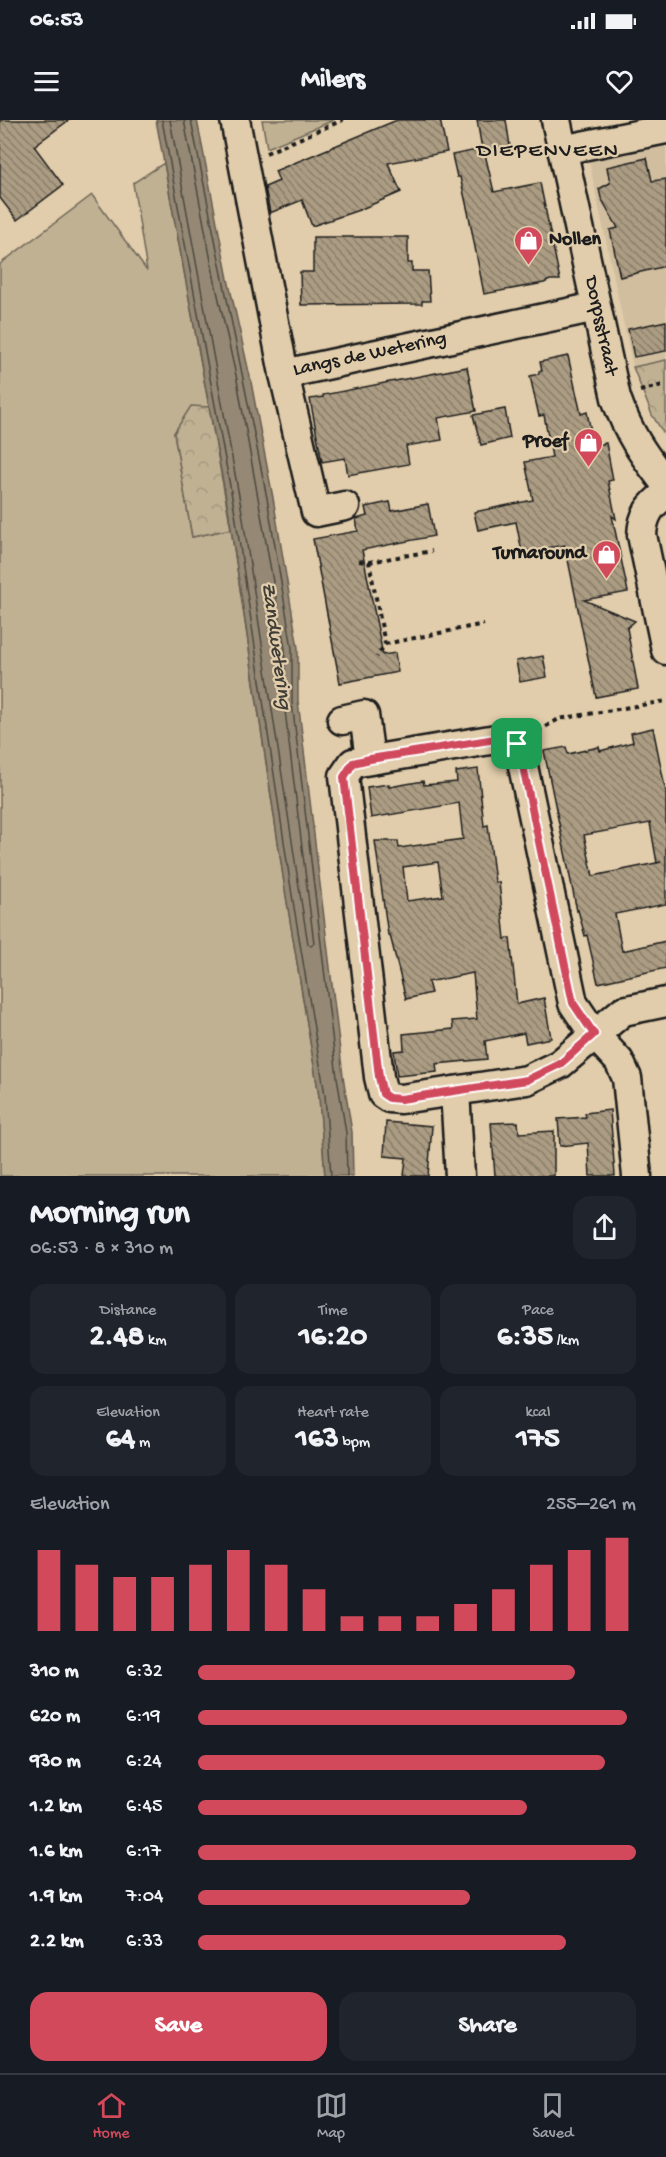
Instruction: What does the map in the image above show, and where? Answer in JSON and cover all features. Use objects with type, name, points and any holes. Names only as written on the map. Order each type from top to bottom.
[{"type":"street","name":"Langs de Wetering","points":[[235,120],[284,374],[596,308]]},
{"type":"street","name":"Dorpsstraat","points":[[556,120],[616,398],[637,446],[666,484]]},
{"type":"street","points":[[562,150],[666,129]]},
{"type":"street","points":[[284,374],[316,512],[345,506]]},
{"type":"street","points":[[666,494],[654,502],[646,512],[642,521],[642,535],[666,650]]},
{"type":"street","points":[[342,720],[364,715],[370,759]]},
{"type":"street","points":[[636,1176],[627,1078],[619,1061],[594,1034],[573,1003],[517,744],[502,738],[353,763],[344,777],[379,1077],[383,1094],[389,1098],[401,1099],[527,1080],[560,1064],[594,1034],[623,1011],[666,1002]]},
{"type":"street","points":[[455,1090],[460,1176]]},
{"type":"path","points":[[244,163],[343,120]]},
{"type":"path","points":[[359,561],[369,562],[432,550]]},
{"type":"path","points":[[369,562],[385,644],[377,657]]},
{"type":"path","points":[[385,644],[484,624]]},
{"type":"path","points":[[517,744],[559,719],[666,701]]},
{"type":"shaded area","points":[[666,141],[666,360],[633,367],[589,161]]},
{"type":"green space","points":[[262,120],[334,120],[267,148]]},
{"type":"green space","points":[[164,163],[209,407],[191,407],[174,433],[192,537],[231,529],[286,896],[319,1096],[325,1176],[0,1176],[0,264],[92,195],[147,271],[133,183]]},
{"type":"green space","points":[[666,360],[666,437],[652,415],[633,367]]},
{"type":"green space","points":[[191,406],[209,407],[231,529],[192,537],[174,433]]},
{"type":"water","name":"Zandwetering","points":[[156,120],[197,120],[273,498],[298,648],[298,701],[343,1076],[352,1132],[353,1176],[325,1176],[319,1096],[286,896],[229,514]]},
{"type":"building","points":[[0,120],[69,120],[34,146],[63,185],[17,220],[0,198]]},
{"type":"building","points":[[397,120],[440,120],[447,152],[388,163],[401,192],[359,210],[312,226],[302,200],[270,213],[265,187],[279,181],[275,171]]},
{"type":"building","points":[[477,120],[506,120],[510,146],[484,150],[494,192],[540,183],[560,280],[550,280],[484,294],[469,216],[460,177],[457,177],[452,155],[482,149]]},
{"type":"building","points":[[647,158],[652,181],[666,179],[666,266],[620,277],[610,230],[618,228],[601,198],[599,189],[610,183],[607,167]]},
{"type":"building","points":[[313,237],[408,237],[408,263],[412,263],[412,271],[428,271],[430,301],[422,301],[422,304],[301,305],[300,272],[313,272]]},
{"type":"building","points":[[666,321],[666,351],[634,357],[628,329]]},
{"type":"building","points":[[568,356],[581,414],[587,412],[594,446],[606,443],[613,480],[608,481],[616,519],[612,516],[628,592],[584,600],[635,621],[627,628],[638,689],[596,697],[565,545],[522,552],[516,522],[478,530],[474,512],[533,500],[525,462],[552,457],[544,415],[539,416],[530,376],[542,371],[540,362]]},
{"type":"building","points":[[467,367],[476,411],[438,418],[442,440],[406,446],[409,464],[348,475],[345,458],[322,462],[310,399]]},
{"type":"building","points":[[505,409],[510,438],[481,445],[473,415]]},
{"type":"building","points":[[390,502],[392,511],[428,504],[434,536],[362,550],[383,655],[395,653],[398,672],[340,683],[313,539],[358,531],[356,519],[367,516],[365,507]]},
{"type":"building","points":[[543,656],[547,677],[520,682],[516,661]]},
{"type":"building","points":[[653,728],[666,792],[666,904],[615,914],[622,951],[666,941],[666,968],[598,983],[587,935],[585,936],[577,911],[544,751],[566,747],[568,754],[599,747],[600,751],[633,742],[631,733]],"holes":[[[650,823],[657,863],[593,876],[584,835]]]},
{"type":"building","points":[[478,769],[484,826],[488,825],[495,882],[499,882],[505,939],[510,938],[517,1004],[544,998],[551,1038],[526,1043],[524,1033],[485,1041],[487,1059],[436,1064],[437,1072],[397,1076],[394,1051],[404,1050],[403,1034],[453,1029],[452,1021],[477,1019],[473,973],[428,982],[431,993],[406,999],[390,935],[388,935],[375,841],[398,841],[399,848],[463,839],[459,803],[371,818],[367,787],[389,784],[389,787],[423,781],[424,785],[457,782],[456,772]],"holes":[[[438,862],[443,896],[407,901],[403,867]]]},
{"type":"building","points":[[610,1110],[615,1176],[590,1176],[588,1143],[560,1146],[558,1119],[586,1117],[585,1113]]},
{"type":"building","points":[[386,1122],[432,1126],[428,1176],[404,1176],[406,1158],[384,1156]]},
{"type":"building","points":[[518,1122],[519,1133],[554,1131],[554,1176],[495,1176],[491,1123]]},
{"type":"place","name":"Nollen","points":[[528,266]]},
{"type":"place","name":"Proef","points":[[589,468]]},
{"type":"place","name":"Turnaround","points":[[607,580]]},
{"type":"district","name":"DIEPENVEEN","points":[[548,152]]},
{"type":"route","points":[[502,738],[517,744],[573,1003],[594,1034],[560,1064],[527,1080],[401,1099],[389,1098],[383,1094],[379,1077],[344,777],[353,763],[370,759],[502,738]]}]
